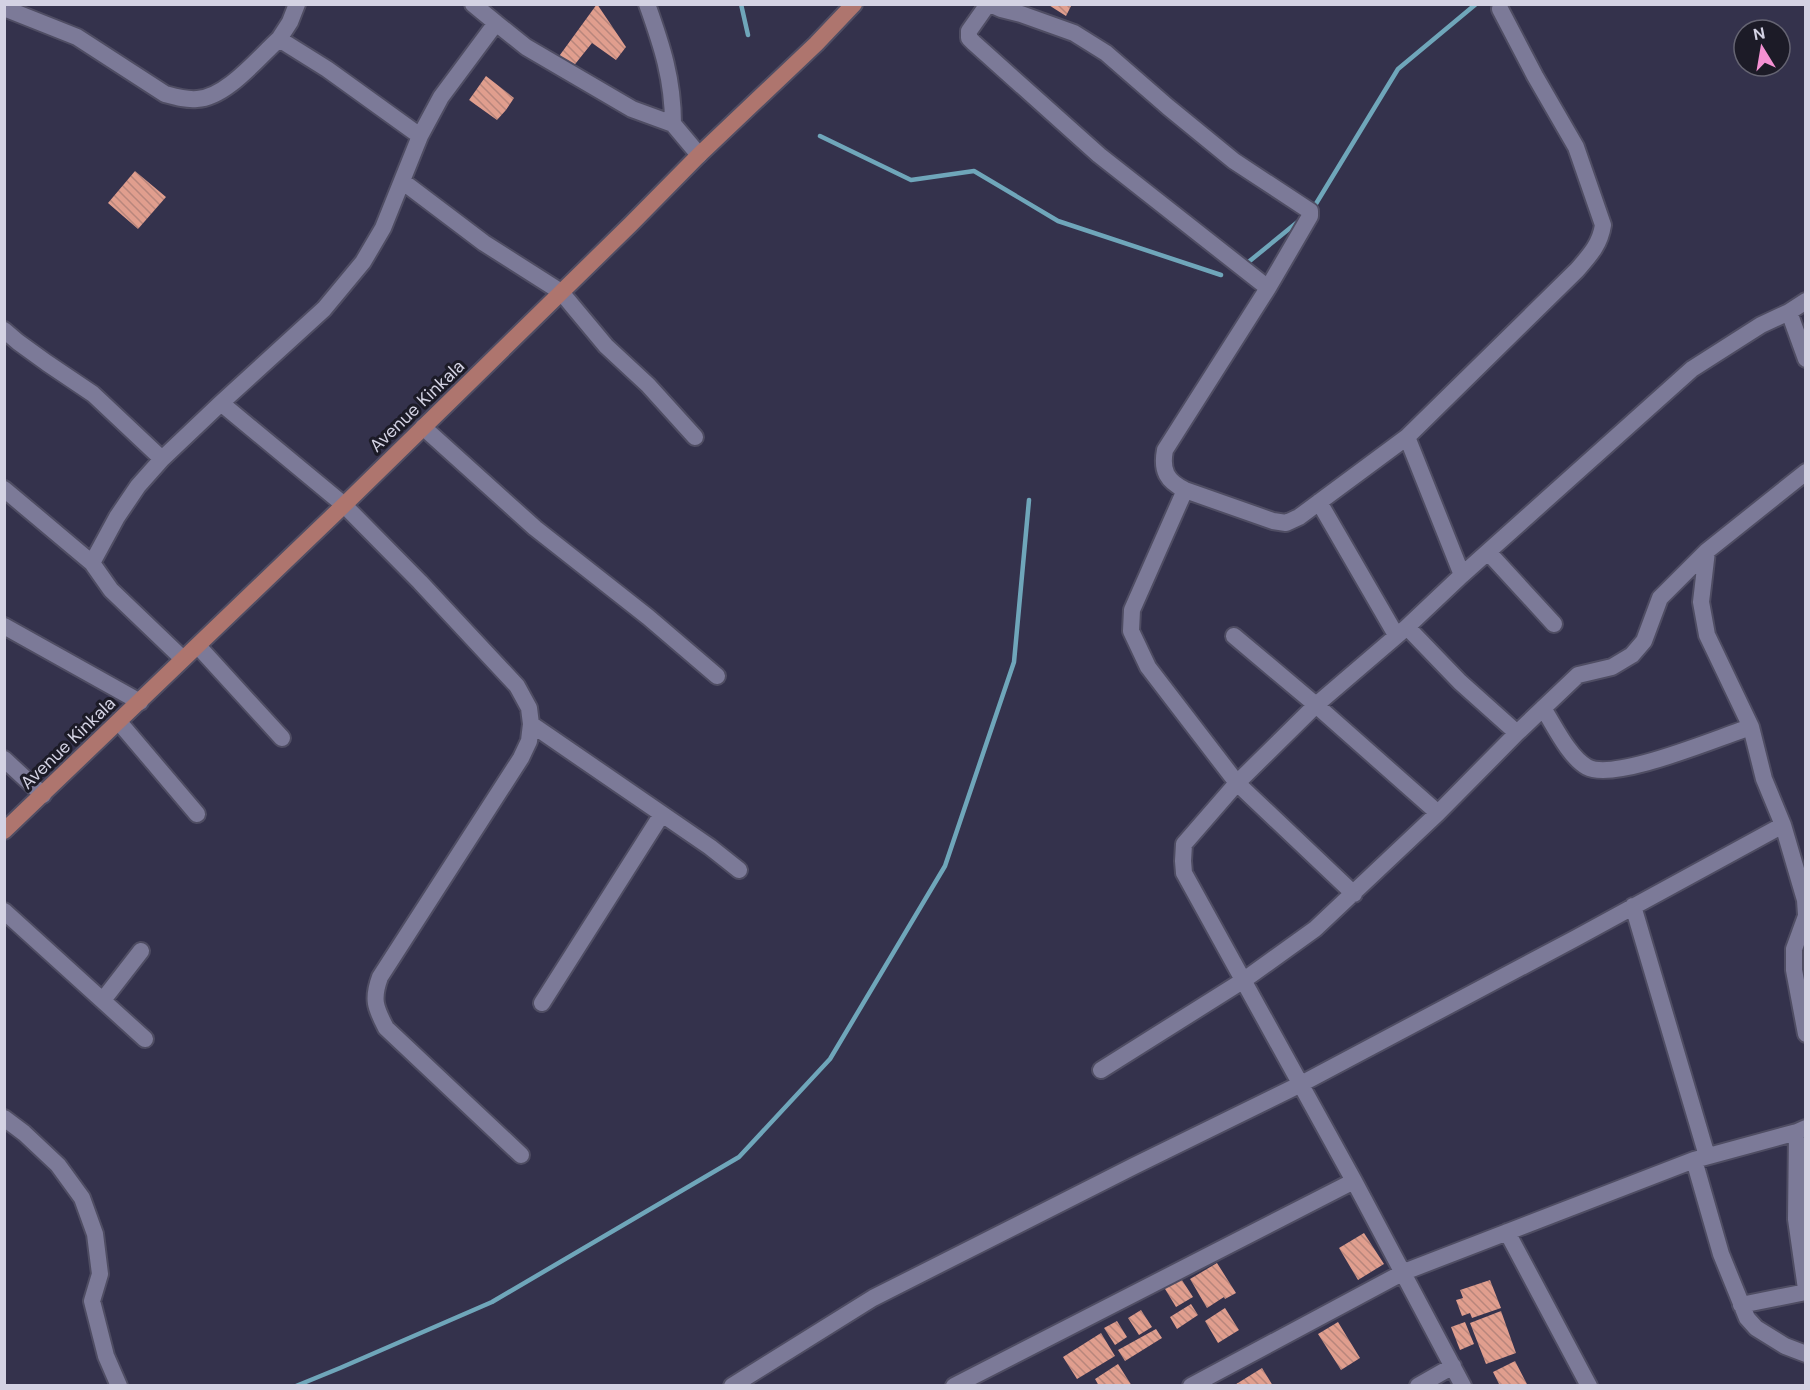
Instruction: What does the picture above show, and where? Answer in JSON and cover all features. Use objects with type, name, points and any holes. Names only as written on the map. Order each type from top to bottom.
[{"type":"main road","name":"Avenue Kinkala","points":[[4,831],[344,505],[699,155],[816,44],[854,4]]},
{"type":"street","points":[[4,8],[77,37],[165,94],[180,99],[200,100],[217,93],[237,79],[279,39],[290,22],[297,4]]},
{"type":"street","points":[[473,4],[526,47],[632,109],[673,124],[699,155]]},
{"type":"street","points":[[647,4],[665,56],[673,97],[673,124]]},
{"type":"street","points":[[1268,288],[1099,155],[969,38],[969,31],[989,4],[1074,33],[1106,53],[1234,161],[1310,211],[1310,216],[1268,288],[1165,450],[1163,462],[1166,473],[1173,484],[1185,490],[1273,521],[1287,523],[1299,518],[1407,437],[1577,270],[1596,248],[1601,237],[1603,225],[1576,147],[1500,9]]},
{"type":"street","points":[[92,563],[117,517],[138,486],[162,459],[324,309],[363,262],[382,228],[420,136],[441,97],[496,23]]},
{"type":"street","points":[[279,39],[327,69],[420,136]]},
{"type":"street","points":[[402,181],[484,243],[561,292],[606,345],[648,385],[695,437]]},
{"type":"street","points":[[1463,1386],[1404,1272],[1184,873],[1184,844],[1238,783],[1316,705],[1402,631],[1692,369],[1761,325],[1806,302]]},
{"type":"street","points":[[1789,312],[1806,359]]},
{"type":"street","points":[[4,330],[93,393],[162,459]]},
{"type":"street","points":[[221,403],[344,505],[517,686],[529,708],[531,724],[529,741],[521,758],[380,977],[375,990],[375,1004],[386,1028],[520,1155]]},
{"type":"street","points":[[423,427],[535,528],[648,617],[717,676]]},
{"type":"street","points":[[1407,437],[1462,575]]},
{"type":"street","points":[[1101,1071],[1244,981],[1315,929],[1438,813],[1578,675],[1612,667],[1632,655],[1644,641],[1660,598],[1707,551],[1806,472]]},
{"type":"street","points":[[4,489],[92,563],[111,590],[183,659]]},
{"type":"street","points":[[1185,490],[1132,610],[1131,631],[1148,667],[1238,783],[1354,894]]},
{"type":"street","points":[[1319,502],[1402,631],[1517,734]]},
{"type":"street","points":[[1707,551],[1701,602],[1707,635],[1751,727],[1764,779],[1783,825],[1805,900],[1806,915],[1794,949],[1794,970],[1806,1034]]},
{"type":"street","points":[[1488,552],[1554,624]]},
{"type":"street","points":[[4,626],[140,702]]},
{"type":"street","points":[[1234,636],[1438,813]]},
{"type":"street","points":[[198,646],[282,738]]},
{"type":"street","points":[[1543,708],[1574,754],[1588,768],[1596,770],[1624,768],[1669,756],[1751,727]]},
{"type":"street","points":[[119,722],[197,814]]},
{"type":"street","points":[[531,724],[739,870]]},
{"type":"street","points":[[4,759],[43,795]]},
{"type":"street","points":[[542,1003],[662,814]]},
{"type":"street","points":[[732,1386],[873,1298],[1301,1084],[1783,825]]},
{"type":"street","points":[[1633,906],[1701,1158],[1721,1254],[1747,1318],[1756,1328],[1785,1346],[1806,1354]]},
{"type":"street","points":[[4,911],[144,1039]]},
{"type":"street","points":[[104,1000],[141,951]]},
{"type":"street","points":[[4,1118],[24,1132],[58,1165],[82,1198],[95,1234],[100,1274],[93,1301],[106,1356],[119,1386]]},
{"type":"street","points":[[1191,1386],[1404,1272],[1701,1158],[1801,1130],[1796,1219],[1806,1291],[1741,1305]]},
{"type":"street","points":[[954,1386],[1354,1181]]},
{"type":"street","points":[[1507,1232],[1589,1386]]},
{"type":"street","points":[[1418,1386],[1453,1366]]},
{"type":"building","points":[[597,4],[626,47],[616,60],[592,43],[572,68],[557,59]]},
{"type":"building","points":[[1047,4],[1072,4],[1066,16]]},
{"type":"building","points":[[486,76],[514,98],[497,120],[469,100]]},
{"type":"building","points":[[135,171],[166,197],[138,229],[108,203]]},
{"type":"building","points":[[1364,1233],[1384,1264],[1358,1280],[1339,1248]]},
{"type":"building","points":[[1217,1263],[1236,1293],[1225,1299],[1224,1297],[1207,1308],[1190,1279]]},
{"type":"building","points":[[1178,1274],[1193,1297],[1176,1307],[1162,1284]]},
{"type":"building","points":[[1490,1280],[1501,1308],[1472,1318],[1470,1313],[1462,1316],[1456,1300],[1463,1298],[1460,1290]]},
{"type":"building","points":[[1191,1304],[1198,1315],[1177,1329],[1170,1317]]},
{"type":"building","points":[[1225,1308],[1239,1330],[1218,1343],[1205,1321]]},
{"type":"building","points":[[1141,1310],[1152,1327],[1139,1335],[1128,1318]]},
{"type":"building","points":[[1501,1311],[1516,1353],[1486,1364],[1470,1323]]},
{"type":"building","points":[[1117,1321],[1127,1337],[1115,1345],[1104,1328]]},
{"type":"building","points":[[1338,1322],[1360,1358],[1341,1370],[1318,1334]]},
{"type":"building","points":[[1465,1322],[1474,1344],[1460,1350],[1451,1327]]},
{"type":"building","points":[[1156,1329],[1162,1338],[1125,1361],[1118,1350]]},
{"type":"building","points":[[1101,1333],[1115,1356],[1077,1379],[1063,1357]]},
{"type":"building","points":[[1515,1361],[1528,1386],[1500,1386],[1493,1372]]},
{"type":"building","points":[[1118,1364],[1132,1386],[1099,1386],[1095,1379]]},
{"type":"building","points":[[1262,1368],[1273,1386],[1233,1386]]},
{"type":"waterway","points":[[741,4],[748,35]]},
{"type":"waterway","points":[[1314,207],[1398,69],[1476,4]]},
{"type":"waterway","points":[[820,136],[911,180],[974,171],[1058,221],[1221,275]]},
{"type":"waterway","points":[[1246,264],[1300,220]]},
{"type":"waterway","points":[[296,1386],[492,1302],[739,1157],[830,1059],[945,866],[1014,662],[1029,500]]}]
